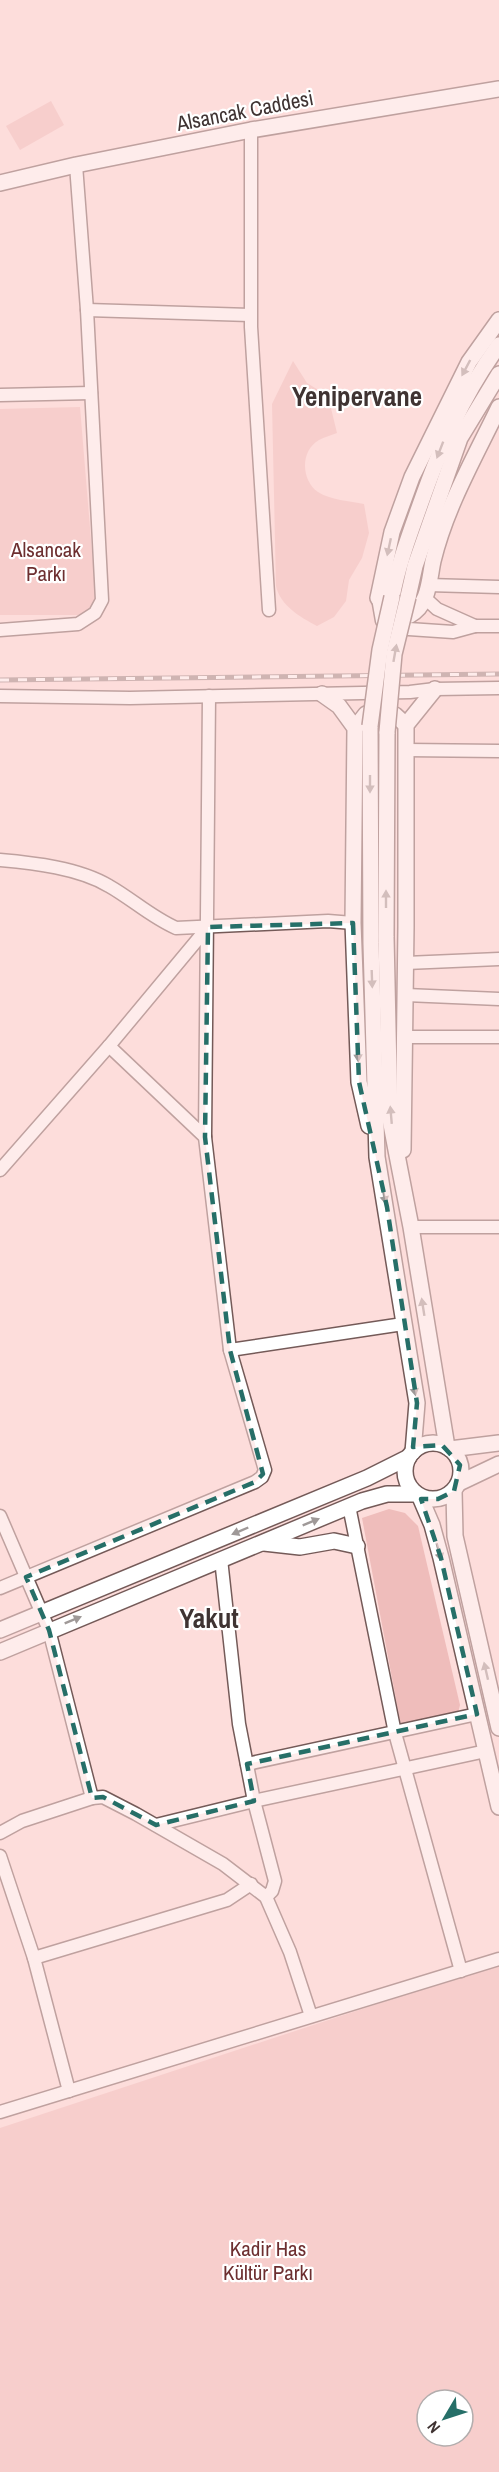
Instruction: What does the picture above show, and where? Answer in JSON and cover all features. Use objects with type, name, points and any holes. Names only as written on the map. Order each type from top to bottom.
[{"type":"street","name":"Alsancak Caddesi","points":[[0,183],[75,165],[251,130],[499,89]]},
{"type":"street","points":[[251,130],[250,315],[269,610]]},
{"type":"street","points":[[0,630],[78,624],[95,613],[102,600],[87,310],[75,165]]},
{"type":"street","points":[[87,310],[250,315]]},
{"type":"street","points":[[499,320],[469,362],[412,477],[392,532],[380,650],[363,727],[353,923],[358,1082],[387,1207],[403,1324],[417,1403],[411,1455],[405,1475],[408,1484],[418,1495],[432,1525],[499,1807]]},
{"type":"street","points":[[499,345],[475,378],[442,444],[385,598],[382,621],[394,628],[453,632],[475,626],[499,626]]},
{"type":"street","points":[[499,374],[460,438],[415,566],[394,654],[387,732],[390,1119],[411,1227],[448,1448],[460,1465],[456,1487],[455,1536],[497,1710],[499,1728]]},
{"type":"street","points":[[0,395],[90,393]]},
{"type":"street","points":[[385,598],[386,608],[393,612],[410,615],[421,607],[434,557],[457,493],[499,407]]},
{"type":"street","points":[[427,591],[499,587]]},
{"type":"street","points":[[427,591],[437,609],[475,626]]},
{"type":"street","points":[[402,1184],[406,995],[406,725],[435,688]]},
{"type":"street","points":[[0,696],[130,698],[499,688]]},
{"type":"street","points":[[322,694],[363,727]]},
{"type":"street","points":[[0,1588],[255,1482],[265,1470],[230,1350],[205,1137],[208,696]]},
{"type":"street","points":[[377,1157],[363,727],[366,714],[380,709],[395,715],[406,725]]},
{"type":"street","points":[[406,750],[499,751]]},
{"type":"street","points":[[0,860],[35,864],[91,877],[116,890],[153,917],[176,928],[328,921],[353,923]]},
{"type":"street","points":[[0,1170],[109,1046],[208,927]]},
{"type":"street","points":[[406,963],[499,959]]},
{"type":"street","points":[[406,995],[499,999]]},
{"type":"street","points":[[405,1037],[499,1038]]},
{"type":"street","points":[[109,1046],[205,1137]]},
{"type":"street","points":[[411,1227],[499,1227]]},
{"type":"street","points":[[230,1350],[403,1324]]},
{"type":"street","points":[[0,1630],[367,1478],[411,1455],[423,1445],[433,1443],[448,1448],[499,1443]]},
{"type":"street","points":[[0,1652],[350,1506],[387,1494],[418,1495],[438,1499],[499,1464]]},
{"type":"street","points":[[350,1506],[395,1733],[461,1971]]},
{"type":"street","points":[[0,1516],[49,1630],[92,1798]]},
{"type":"street","points":[[261,1543],[300,1547],[334,1541],[357,1546]]},
{"type":"street","points":[[221,1559],[239,1724],[254,1801],[275,1881],[272,1891],[266,1897]]},
{"type":"street","points":[[247,1764],[477,1714]]},
{"type":"street","points":[[156,1825],[254,1801],[486,1751]]},
{"type":"street","points":[[0,1833],[21,1821],[92,1798],[103,1797],[223,1864],[266,1897],[290,1952],[311,2016]]},
{"type":"street","points":[[0,1856],[34,1958],[69,2091]]},
{"type":"street","points":[[34,1958],[226,1900],[251,1884]]},
{"type":"street","points":[[0,2112],[499,1959]]},
{"type":"highlighted area","points":[[353,923],[359,1082],[387,1207],[417,1403],[413,1447],[442,1445],[460,1465],[454,1491],[438,1499],[421,1499],[441,1558],[477,1714],[247,1764],[254,1801],[156,1825],[103,1797],[92,1798],[49,1630],[26,1577],[255,1482],[263,1474],[230,1350],[205,1137],[208,927]]},
{"type":"green space","points":[[51,101],[64,125],[20,150],[6,126]]},
{"type":"green space","points":[[293,361],[307,383],[328,396],[337,433],[319,440],[308,451],[305,466],[308,480],[312,487],[323,495],[364,504],[369,533],[362,558],[349,580],[346,601],[334,617],[317,626],[286,605],[276,586],[272,404]]},
{"type":"green space","name":"Alsancak Parkı","points":[[80,407],[96,600],[89,609],[79,615],[0,615],[0,409]]},
{"type":"green space","points":[[389,1509],[405,1513],[418,1526],[460,1705],[458,1713],[401,1726],[362,1518]]},
{"type":"green space","name":"Kadir Has Kültür Parkı","points":[[499,1964],[499,2472],[0,2472],[0,2128]]},
{"type":"railway","points":[[0,680],[499,674]]},
{"type":"district","name":"Yenipervane","points":[[357,397]]},
{"type":"district","name":"Yakut","points":[[209,1619]]}]
